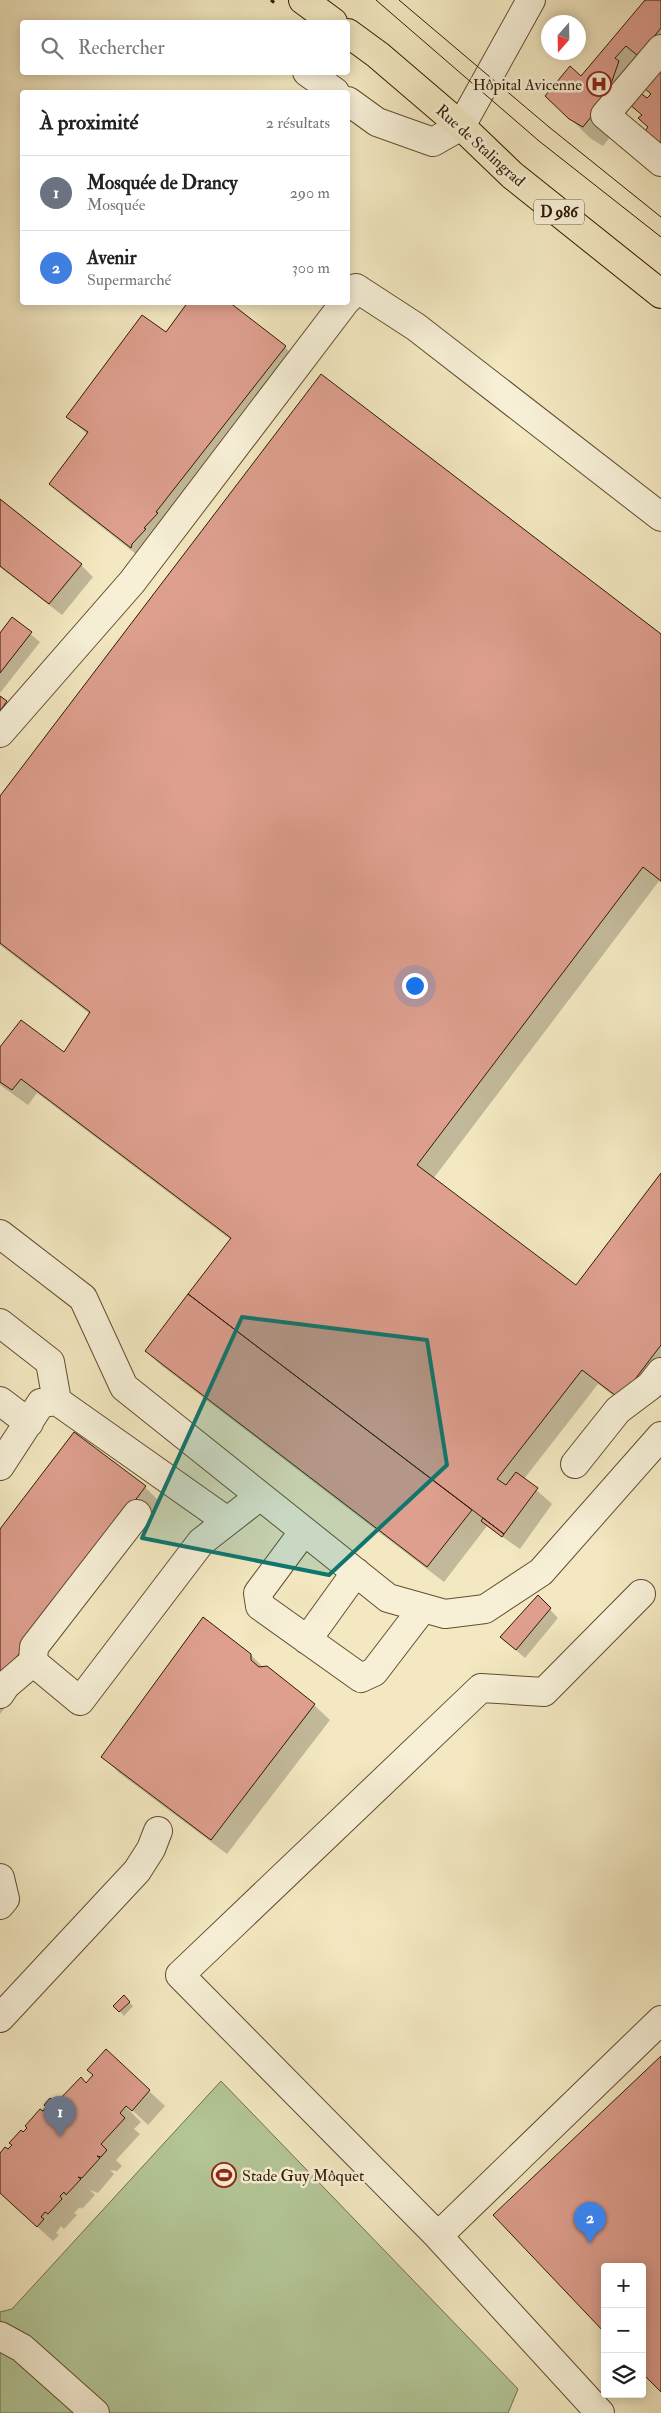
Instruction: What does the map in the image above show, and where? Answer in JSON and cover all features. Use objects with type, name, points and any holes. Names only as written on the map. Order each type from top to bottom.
[{"type":"main road","points":[[303,0],[331,20]]},
{"type":"main road","name":"Rue de Stalingrad","points":[[350,34],[378,55],[460,126],[512,175],[661,294]]},
{"type":"street","points":[[350,102],[377,122],[433,142],[460,126],[530,0]]},
{"type":"street","points":[[661,49],[605,115],[661,162]]},
{"type":"street","points":[[311,75],[333,90]]},
{"type":"street","points":[[350,296],[356,288],[416,327],[661,517]]},
{"type":"street","points":[[0,733],[132,582],[343,305]]},
{"type":"street","points":[[0,1234],[83,1298],[124,1387],[388,1598],[445,1614],[485,1609],[541,1572],[661,1436]]},
{"type":"street","points":[[0,1323],[50,1362],[57,1401]]},
{"type":"street","points":[[575,1464],[618,1410],[650,1386],[661,1372]]},
{"type":"street","points":[[0,1466],[41,1403],[57,1401],[227,1521]]},
{"type":"street","points":[[0,1402],[29,1423]]},
{"type":"street","points":[[137,1514],[34,1647],[34,1662],[80,1701],[202,1542],[260,1496]]},
{"type":"street","points":[[304,1531],[258,1593],[260,1606],[361,1678],[374,1672],[423,1608]]},
{"type":"street","points":[[307,1640],[356,1572]]},
{"type":"street","points":[[600,2413],[438,2236],[180,1975],[481,1688],[544,1692],[641,1594]]},
{"type":"street","points":[[0,1694],[6,1685],[34,1662]]},
{"type":"street","points":[[0,2018],[137,1871],[151,1849],[158,1831]]},
{"type":"street","points":[[0,1878],[5,1899],[0,1905]]},
{"type":"street","points":[[438,2236],[661,2020]]},
{"type":"street","points":[[0,2336],[22,2348],[95,2413]]},
{"type":"highlighted area","points":[[242,1317],[427,1340],[447,1465],[329,1575],[142,1538]]},
{"type":"green space","name":"Stade Guy Môquet","points":[[221,2081],[518,2389],[508,2413],[0,2413],[0,2312],[12,2309]]},
{"type":"building","points":[[645,0],[661,0],[661,28],[638,56],[626,46],[615,58],[619,61],[606,98],[583,127],[569,119],[545,96],[570,66],[581,76]]},
{"type":"building","points":[[661,66],[661,144],[645,131],[648,127],[638,118],[642,115],[629,104],[639,92],[647,98],[651,94],[643,87]]},
{"type":"building","points":[[186,305],[233,305],[286,346],[156,512],[158,513],[144,528],[146,529],[132,544],[131,548],[49,484],[88,432],[66,417],[142,315],[166,332]]},
{"type":"building","points":[[321,374],[661,634],[661,881],[643,867],[417,1165],[576,1285],[661,1173],[661,1345],[620,1399],[582,1370],[497,1479],[506,1485],[516,1472],[538,1488],[504,1534],[188,1294],[231,1238],[21,1079],[12,1090],[0,1082],[0,1047],[21,1020],[64,1052],[90,1012],[0,943],[0,796]]},
{"type":"building","points":[[0,499],[82,564],[49,604],[0,566]]},
{"type":"building","points":[[12,617],[32,632],[0,673],[0,633]]},
{"type":"building","points":[[0,696],[7,701],[0,711]]},
{"type":"building","points":[[188,1294],[472,1510],[427,1567],[145,1351]]},
{"type":"building","points":[[74,1432],[146,1486],[0,1679],[0,1529]]},
{"type":"building","points":[[483,1518],[504,1534],[502,1537],[481,1521]]},
{"type":"building","points":[[538,1595],[551,1608],[516,1650],[500,1637]]},
{"type":"building","points":[[203,1617],[251,1654],[251,1660],[259,1667],[267,1666],[315,1704],[211,1840],[101,1757]]},
{"type":"building","points":[[124,1995],[130,2002],[119,2012],[113,2006]]},
{"type":"building","points":[[106,2049],[150,2090],[132,2111],[126,2106],[120,2113],[125,2118],[101,2144],[107,2150],[101,2157],[97,2156],[100,2158],[82,2178],[78,2177],[81,2179],[66,2195],[64,2192],[60,2196],[62,2199],[48,2214],[45,2212],[41,2217],[44,2219],[37,2227],[0,2193],[0,2153],[5,2147],[8,2149],[12,2145],[9,2143],[21,2130],[23,2132],[27,2128],[25,2126],[40,2109],[43,2111],[46,2107],[44,2105],[50,2098],[56,2103],[81,2077],[86,2083],[93,2075],[87,2070]]},
{"type":"building","points":[[661,2056],[661,2392],[646,2377],[646,2263],[601,2263],[601,2329],[493,2215]]},
{"type":"tram line","points":[[376,0],[539,141],[661,237]]},
{"type":"tram line","points":[[399,0],[549,127],[661,217]]},
{"type":"place","name":"Hôpital Avicenne","points":[[599,84]]},
{"type":"place","name":"Mosquée de Drancy","points":[[60,2137]]},
{"type":"place","name":"Stade Guy Môquet","points":[[224,2175]]},
{"type":"place","name":"Avenir","points":[[590,2243]]}]
